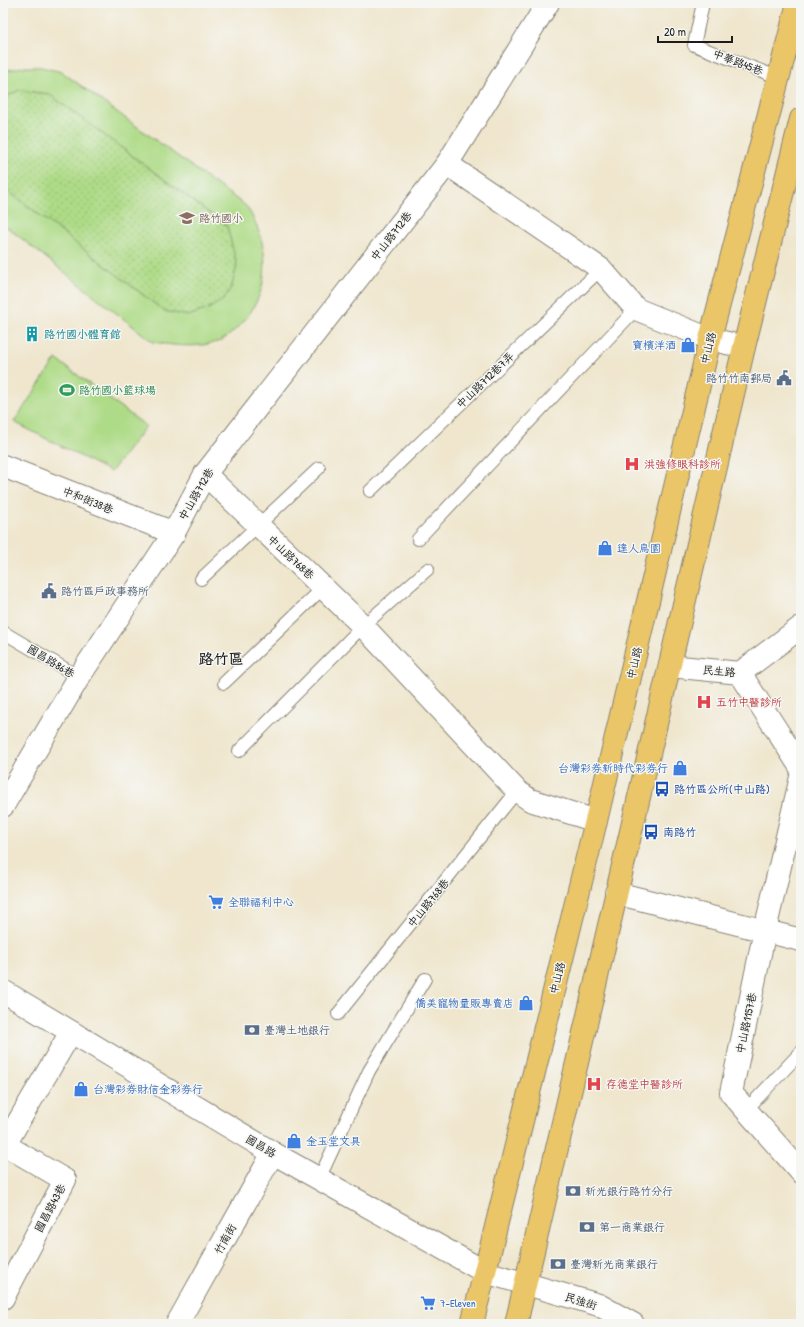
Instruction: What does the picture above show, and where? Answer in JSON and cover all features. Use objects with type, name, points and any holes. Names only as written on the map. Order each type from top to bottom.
[{"type":"main road","name":"中山路","points":[[472,1324],[596,821],[710,339],[777,77],[798,3]]},
{"type":"main road","points":[[516,1324],[527,1285],[616,893],[744,347],[801,119]]},
{"type":"street","name":"中山路712巷","points":[[3,806],[78,677],[174,533],[205,474],[447,164],[548,3]]},
{"type":"street","points":[[447,164],[601,269],[636,309],[710,339],[744,347]]},
{"type":"street","name":"中和街38巷","points":[[3,466],[174,533]]},
{"type":"street","name":"中山路768巷","points":[[205,474],[363,626],[517,791],[530,800],[596,821]]},
{"type":"street","name":"民生路","points":[[670,666],[740,673],[801,628]]},
{"type":"street","points":[[740,673],[801,768]]},
{"type":"street","name":"中山路1157巷","points":[[801,777],[765,930],[731,1093],[801,1172]]},
{"type":"street","points":[[616,893],[801,940]]},
{"type":"street","name":"國昌路","points":[[3,991],[319,1179],[485,1272],[527,1285]]},
{"type":"street","name":"國昌路43巷","points":[[3,1298],[65,1180],[4,1146],[71,1032]]},
{"type":"street","name":"竹南街","points":[[177,1324],[273,1153]]},
{"type":"street","name":"民強街","points":[[527,1285],[599,1305],[633,1324]]},
{"type":"lane","name":"中華路45巷","points":[[702,3],[694,45],[777,77]]},
{"type":"lane","name":"中山路712巷7弄","points":[[370,491],[601,269]]},
{"type":"lane","points":[[418,539],[636,309]]},
{"type":"lane","name":"中山路768巷","points":[[201,579],[319,468]]},
{"type":"lane","points":[[239,751],[363,626],[428,569]]},
{"type":"lane","name":"中山路768巷","points":[[224,684],[324,587]]},
{"type":"lane","name":"國昌路86巷","points":[[3,632],[78,677]]},
{"type":"lane","name":"中山路768巷","points":[[338,1014],[517,791]]},
{"type":"lane","points":[[319,1179],[369,1071],[425,979]]},
{"type":"lane","points":[[747,1110],[801,1052]]},
{"type":"green space","points":[[22,67],[41,67],[62,72],[246,206],[254,220],[264,250],[265,265],[263,280],[260,295],[253,309],[243,322],[228,336],[221,341],[193,346],[153,342],[3,224],[3,187],[164,311],[188,316],[208,309],[223,300],[232,286],[237,265],[227,226],[49,94],[19,90],[3,98],[3,71]]},
{"type":"green space","points":[[19,90],[49,94],[227,226],[237,265],[232,286],[223,301],[208,309],[188,316],[164,311],[3,187],[3,98]]},
{"type":"green space","name":"路竹國小籃球場","points":[[56,359],[146,426],[111,472],[14,422]]},
{"type":"place","name":"路竹國小","points":[[187,218]]},
{"type":"place","name":"路竹國小體育館","points":[[32,334]]},
{"type":"place","name":"寶檳洋酒","points":[[688,345]]},
{"type":"place","name":"路竹竹南郵局","points":[[784,378]]},
{"type":"place","name":"路竹國小籃球場","points":[[67,390]]},
{"type":"place","name":"洪強修眼科診所","points":[[632,464]]},
{"type":"place","name":"達人鳥園","points":[[605,548]]},
{"type":"place","name":"路竹區戶政事務所","points":[[49,591]]},
{"type":"place","name":"五竹中醫診所","points":[[704,702]]},
{"type":"place","name":"台灣彩券新時代彩券行","points":[[680,768]]},
{"type":"place","name":"路竹區公所(中山路)","points":[[662,789]]},
{"type":"place","name":"南路竹","points":[[651,832]]},
{"type":"place","name":"全聯福利中心","points":[[216,902]]},
{"type":"place","name":"僑美寵物量販專賣店","points":[[526,1003]]},
{"type":"place","name":"臺灣土地銀行","points":[[252,1030]]},
{"type":"place","name":"存德堂中醫診所","points":[[594,1084]]},
{"type":"place","name":"台灣彩券財信金彩券行","points":[[81,1089]]},
{"type":"place","name":"金玉堂文具","points":[[294,1141]]},
{"type":"place","name":"新光銀行路竹分行","points":[[573,1191]]},
{"type":"place","name":"第一商業銀行","points":[[587,1227]]},
{"type":"place","name":"臺灣新光商業銀行","points":[[558,1264]]},
{"type":"place","name":"7-Eleven","points":[[428,1303]]},
{"type":"district","name":"路竹區","points":[[221,659]]}]
